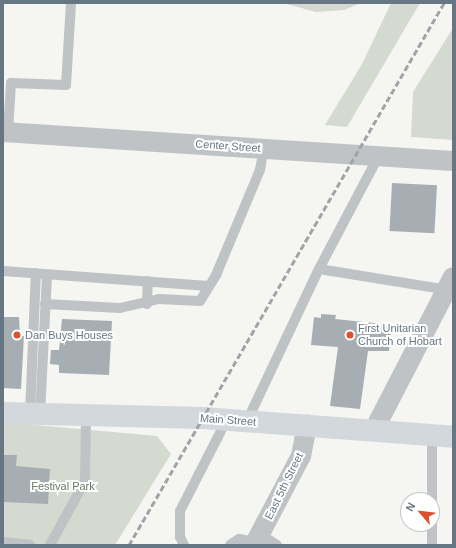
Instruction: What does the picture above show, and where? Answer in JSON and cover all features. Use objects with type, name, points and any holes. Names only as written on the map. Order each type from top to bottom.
[{"type":"main road","name":"Main Street","points":[[3,413],[237,420],[443,436]]},
{"type":"street","name":"Center Street","points":[[5,132],[453,161]]},
{"type":"street","points":[[374,430],[451,285]]},
{"type":"street","name":"East 5th Street","points":[[257,540],[301,456],[307,425]]},
{"type":"lane","points":[[5,132],[7,83],[66,85],[71,3]]},
{"type":"lane","points":[[45,304],[120,308],[147,304],[160,300],[200,300],[216,275],[260,170],[264,148]]},
{"type":"lane","points":[[184,545],[180,537],[180,511],[237,420],[378,157]]},
{"type":"lane","points":[[319,269],[451,285]]},
{"type":"lane","points":[[3,271],[208,286]]},
{"type":"lane","points":[[35,414],[45,304],[41,274]]},
{"type":"lane","points":[[35,414],[41,274]]},
{"type":"lane","points":[[147,304],[148,281]]},
{"type":"lane","points":[[50,545],[85,481],[86,415]]},
{"type":"lane","points":[[433,492],[443,436]]},
{"type":"lane","points":[[432,532],[432,545]]},
{"type":"lane","points":[[230,545],[239,539],[257,540],[277,545]]},
{"type":"lane","points":[[3,542],[30,545]]},
{"type":"green space","points":[[283,3],[361,3],[344,10],[316,12]]},
{"type":"green space","points":[[391,3],[420,3],[347,127],[325,125],[362,64]]},
{"type":"green space","points":[[453,28],[453,140],[411,137],[413,92]]},
{"type":"green space","name":"Festival Park","points":[[3,422],[157,436],[171,454],[115,545],[3,545]]},
{"type":"building","points":[[392,183],[437,185],[434,233],[389,231]]},
{"type":"building","points":[[321,314],[336,315],[335,319],[392,325],[389,351],[368,351],[360,409],[330,406],[338,347],[311,345],[314,317],[321,318]]},
{"type":"building","points":[[3,317],[19,317],[20,336],[24,336],[21,389],[3,388]]},
{"type":"building","points":[[62,319],[112,321],[109,375],[59,373],[59,365],[50,364],[51,350],[59,350]]},
{"type":"building","points":[[3,455],[17,455],[16,466],[50,469],[48,504],[3,502]]},
{"type":"railway","points":[[129,545],[444,3]]},
{"type":"place","name":"Dan Buys Houses","points":[[17,335]]},
{"type":"place","name":"First Unitarian Church of Hobart","points":[[350,335]]}]
